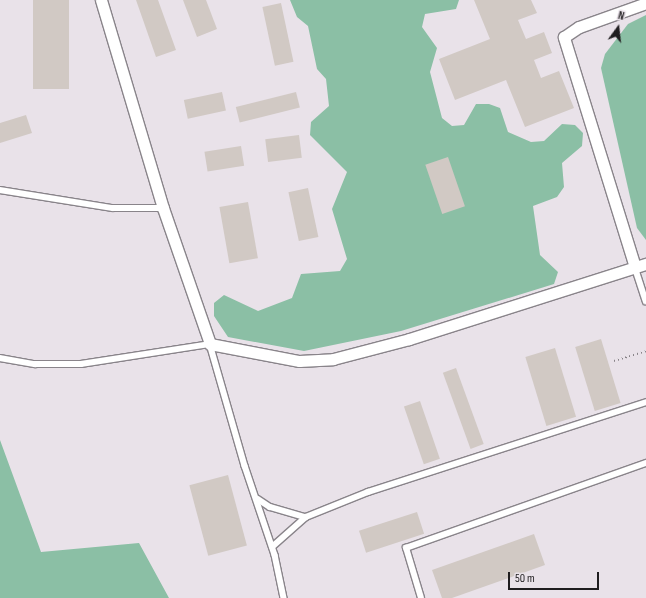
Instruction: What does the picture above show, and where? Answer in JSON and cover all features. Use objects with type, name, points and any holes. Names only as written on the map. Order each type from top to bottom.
[{"type":"street","points":[[101,0],[163,208],[210,344],[299,361],[333,359],[410,339],[646,264]]},
{"type":"street","points":[[634,267],[564,37],[579,27],[646,3]]},
{"type":"lane","points":[[0,190],[113,208],[163,208]]},
{"type":"lane","points":[[634,267],[646,301]]},
{"type":"lane","points":[[0,358],[81,364],[210,344],[245,466],[258,499],[272,547],[284,598]]},
{"type":"lane","points":[[272,547],[306,518],[416,476],[646,402]]},
{"type":"lane","points":[[421,598],[406,548],[646,463]]},
{"type":"lane","points":[[258,499],[270,507],[306,518]]},
{"type":"path","points":[[614,361],[646,351]]},
{"type":"green space","points":[[290,0],[459,0],[456,9],[425,14],[422,27],[437,48],[430,72],[442,118],[452,126],[464,125],[476,104],[489,104],[500,108],[508,132],[531,142],[544,141],[562,124],[575,125],[583,133],[582,146],[562,163],[564,187],[557,197],[533,206],[540,255],[558,272],[554,284],[401,331],[304,351],[228,337],[214,316],[214,303],[224,295],[258,311],[292,298],[301,274],[340,271],[347,259],[332,209],[347,172],[310,135],[311,122],[329,106],[326,79],[317,69],[308,26],[297,17]]},
{"type":"green space","points":[[646,15],[646,240],[637,228],[601,68],[605,54],[628,24]]},
{"type":"green space","points":[[0,440],[41,552],[139,543],[169,598],[0,598]]},
{"type":"building","points":[[33,0],[69,0],[69,89],[33,89]]},
{"type":"building","points":[[136,0],[158,0],[176,50],[156,57]]},
{"type":"building","points":[[183,0],[206,0],[217,29],[197,37]]},
{"type":"building","points":[[474,0],[531,0],[537,13],[518,20],[526,39],[544,32],[552,53],[534,60],[541,78],[559,71],[574,108],[525,127],[506,80],[455,100],[439,59],[490,39]]},
{"type":"building","points":[[281,3],[293,62],[275,66],[262,7]]},
{"type":"building","points":[[222,92],[226,111],[188,119],[184,100]]},
{"type":"building","points":[[296,92],[300,108],[240,123],[236,107]]},
{"type":"building","points":[[26,115],[32,133],[0,143],[0,123]]},
{"type":"building","points":[[299,135],[302,158],[268,162],[265,139]]},
{"type":"building","points":[[241,146],[244,166],[208,172],[204,152]]},
{"type":"building","points":[[448,157],[465,206],[442,214],[425,165]]},
{"type":"building","points":[[308,188],[318,237],[299,241],[288,192]]},
{"type":"building","points":[[248,202],[258,258],[229,263],[219,207]]},
{"type":"building","points":[[601,339],[621,403],[595,411],[575,347]]},
{"type":"building","points":[[555,348],[576,417],[546,426],[525,357]]},
{"type":"building","points":[[456,368],[484,444],[471,449],[443,373]]},
{"type":"building","points":[[420,401],[440,459],[424,464],[404,407]]},
{"type":"building","points":[[228,475],[247,546],[208,556],[189,485]]},
{"type":"building","points":[[417,512],[424,534],[366,553],[359,531]]},
{"type":"building","points":[[534,534],[545,565],[452,598],[442,598],[432,570]]}]
